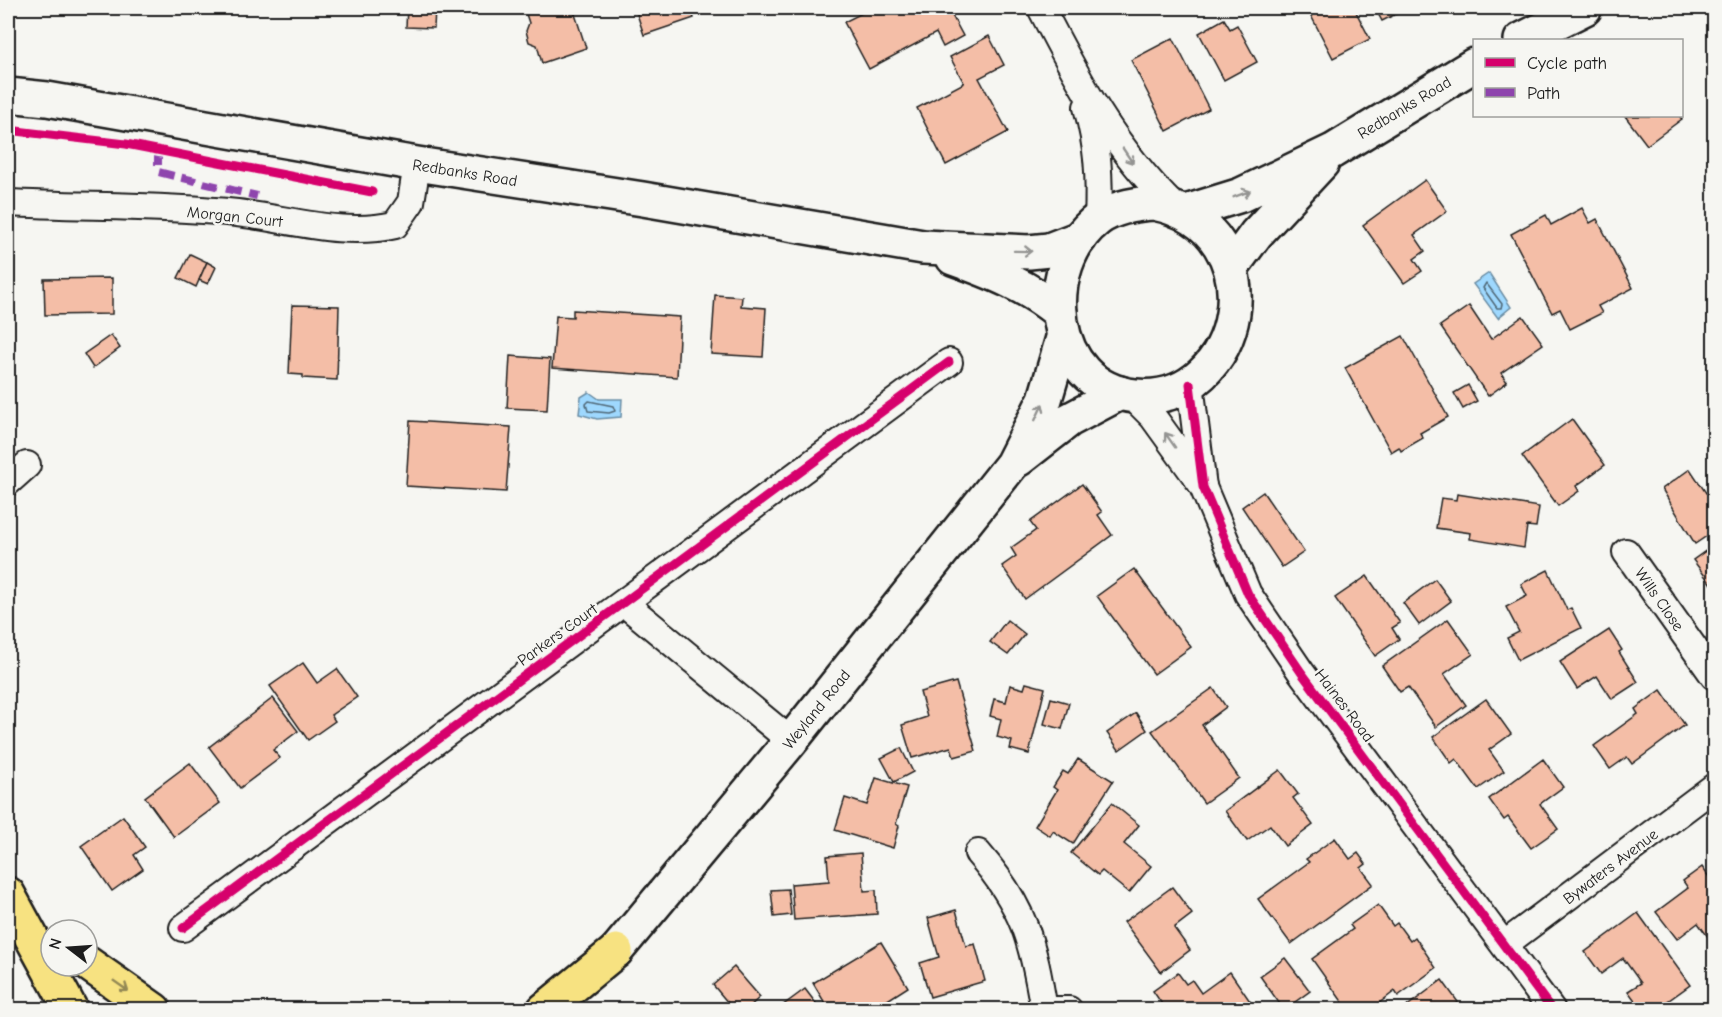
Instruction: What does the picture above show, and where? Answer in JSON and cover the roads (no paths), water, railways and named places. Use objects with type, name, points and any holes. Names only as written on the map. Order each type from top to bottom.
[{"type":"highway","points":[[14,906],[39,928]]},
{"type":"highway","points":[[14,906],[71,1010]]},
{"type":"highway","points":[[544,1010],[616,951]]},
{"type":"highway","points":[[574,1010],[616,951]]},
{"type":"highway","points":[[99,971],[154,1010]]},
{"type":"main road","points":[[1523,39],[1585,8]]},
{"type":"main road","name":"Redbanks Road","points":[[1180,210],[1241,195],[1333,151],[1473,66]]},
{"type":"main road","name":"Redbanks Road","points":[[8,95],[58,101],[417,164],[643,199],[923,247],[1029,252],[1049,250],[1089,228]]},
{"type":"main road","name":"Redbanks Road","points":[[1231,268],[1256,234],[1333,151]]},
{"type":"main road","points":[[1154,203],[1180,210],[1202,222],[1216,238],[1231,268],[1233,308],[1228,332],[1219,353],[1205,372],[1190,384],[1155,396],[1126,395],[1102,386],[1086,374],[1074,360],[1061,326],[1063,278],[1089,228],[1116,209],[1154,203]]},
{"type":"main road","name":"Redbanks Road","points":[[923,247],[998,274],[1043,299],[1061,326]]},
{"type":"main road","name":"Weyland Road","points":[[616,951],[791,741],[1012,464],[1045,399],[1061,326]]},
{"type":"main road","name":"Weyland Road","points":[[1012,464],[1069,420],[1126,395]]},
{"type":"street","points":[[1041,8],[1083,90],[1137,169],[1180,210]]},
{"type":"street","points":[[1083,90],[1097,145],[1100,167],[1089,228]]},
{"type":"street","name":"Morgan Court","points":[[8,203],[236,213],[327,228],[371,231],[395,225],[411,201],[417,164]]},
{"type":"street","name":"Parkers Court","points":[[183,928],[948,362]]},
{"type":"street","name":"Haines Road","points":[[1190,384],[1203,487]]},
{"type":"street","name":"Haines Road","points":[[1126,395],[1153,417],[1203,487],[1248,594],[1274,634],[1552,1010]]},
{"type":"street","points":[[8,482],[27,465]]},
{"type":"street","name":"Wills Close","points":[[1626,552],[1714,676]]},
{"type":"street","points":[[624,603],[791,741]]},
{"type":"street","name":"Bywaters Avenue","points":[[1505,944],[1714,787]]},
{"type":"street","points":[[978,853],[1002,882],[1022,918],[1035,955],[1046,1010],[1069,1010]]},
{"type":"water","points":[[1489,273],[1511,307],[1498,318],[1473,284]]},
{"type":"water","points":[[589,392],[599,399],[622,399],[621,417],[597,419],[579,414],[581,397]]}]
